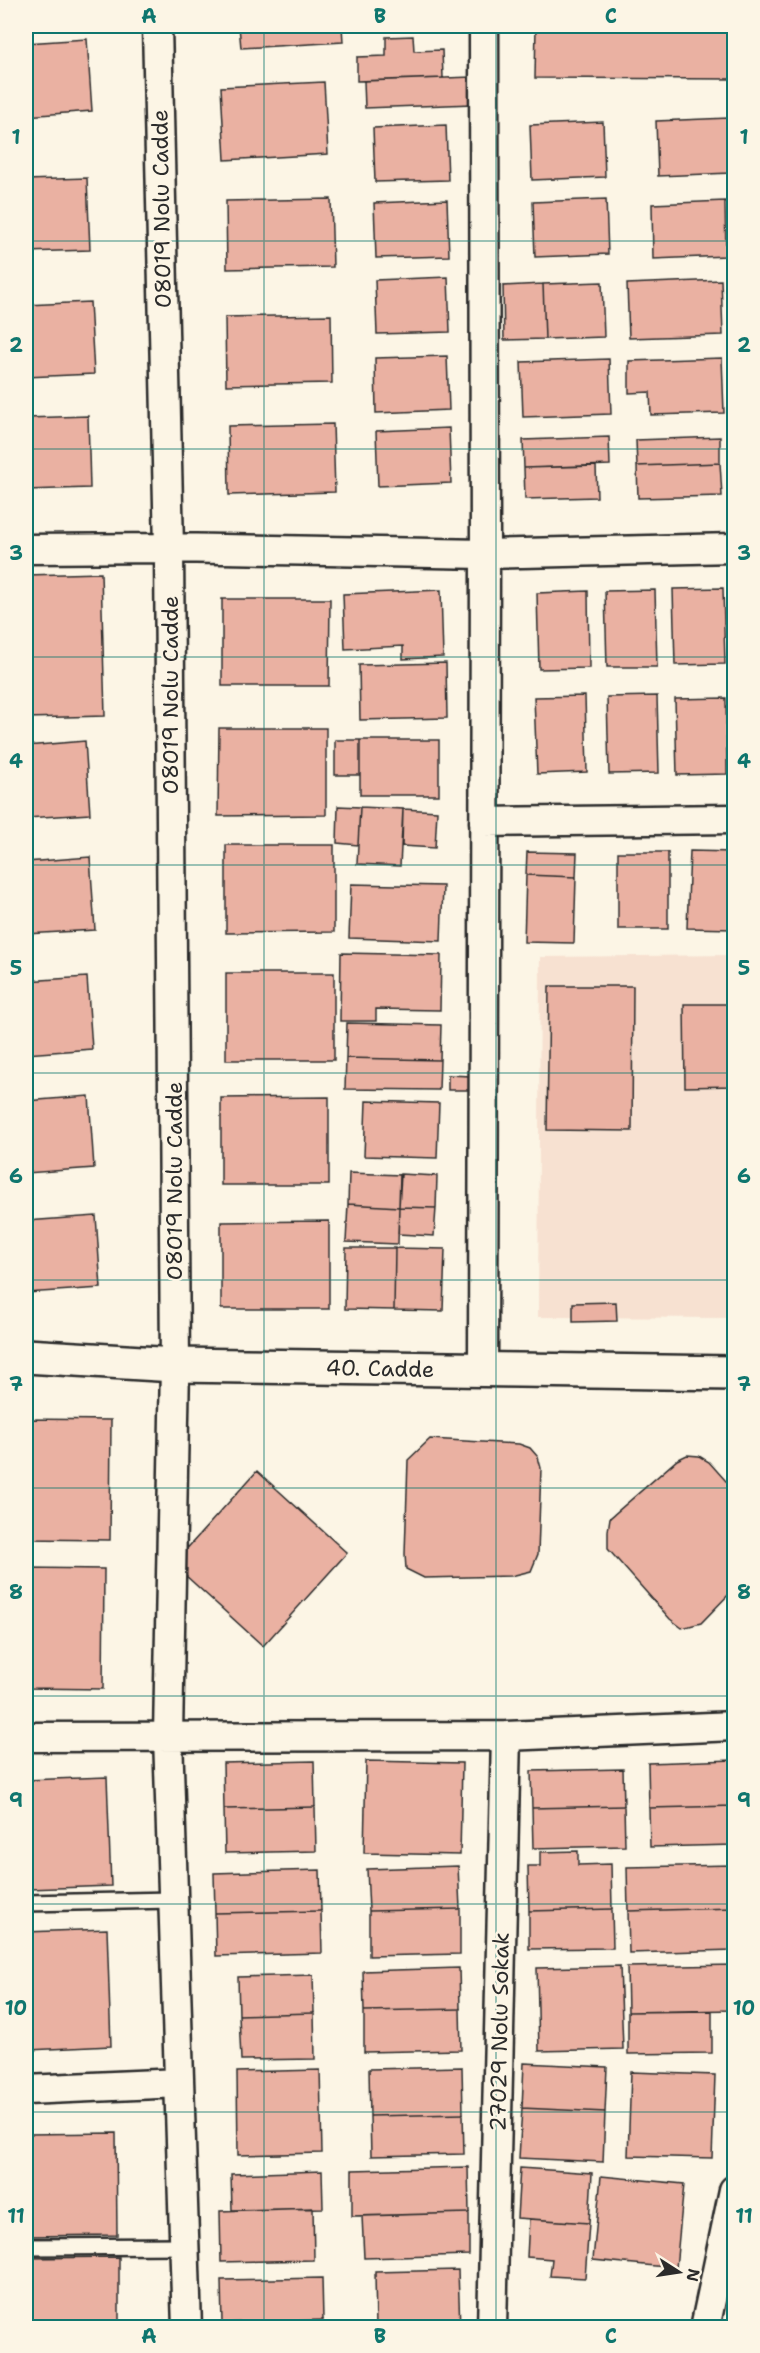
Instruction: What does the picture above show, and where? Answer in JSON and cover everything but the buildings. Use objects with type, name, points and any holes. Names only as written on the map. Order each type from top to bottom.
[{"type":"street","name":"08019 Nolu Cadde","points":[[158,26],[169,548],[175,1365],[168,1736],[187,2328]]},
{"type":"street","points":[[483,1369],[484,26]]},
{"type":"street","points":[[26,549],[169,548],[485,554],[735,548]]},
{"type":"street","points":[[484,822],[735,819]]},
{"type":"street","name":"40. Cadde","points":[[26,1356],[175,1365],[735,1373]]},
{"type":"street","points":[[26,1737],[506,1736],[735,1726]]},
{"type":"street","name":"27029 Nolu Sokak","points":[[492,2328],[506,1736]]},
{"type":"street","points":[[26,2090],[179,2083]]},
{"type":"street","points":[[705,2328],[735,2190]]},
{"type":"lane","points":[[26,1903],[173,1900]]},
{"type":"lane","points":[[26,2247],[185,2246]]},
{"type":"shaded area","points":[[734,955],[734,1318],[538,1317],[540,957]]}]
